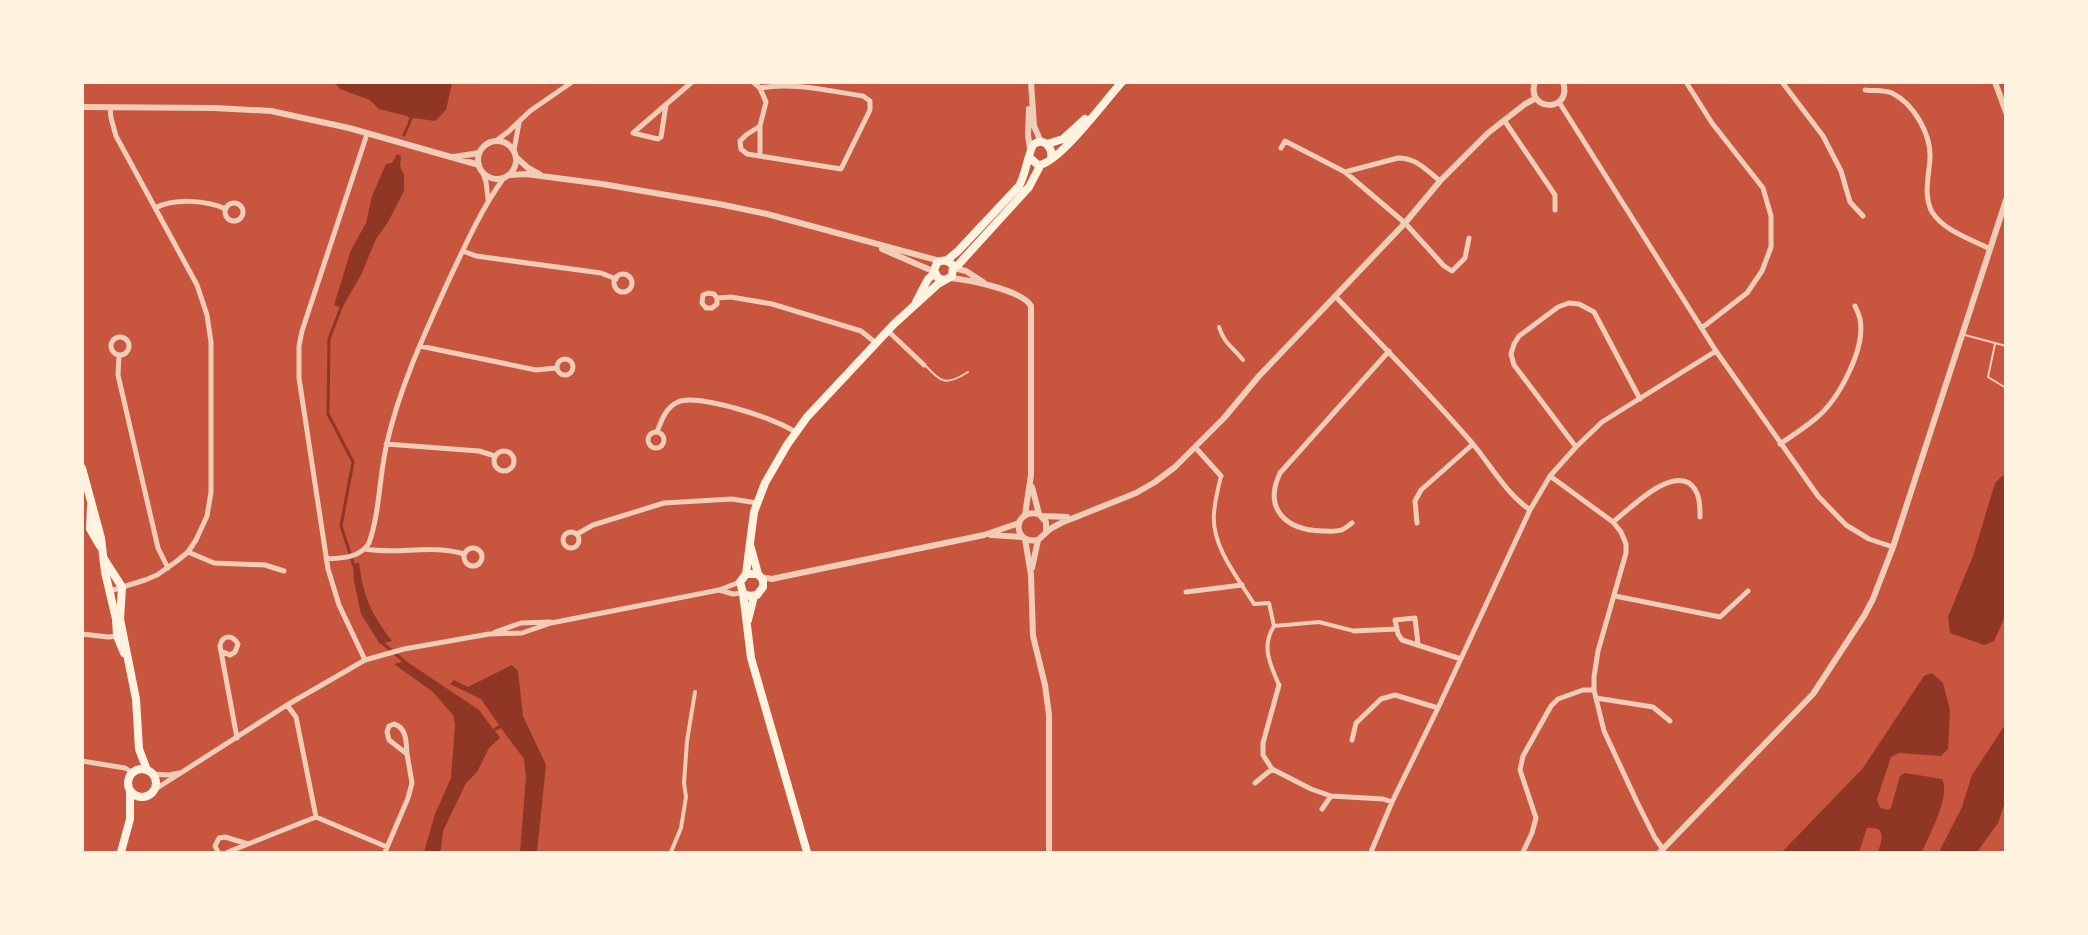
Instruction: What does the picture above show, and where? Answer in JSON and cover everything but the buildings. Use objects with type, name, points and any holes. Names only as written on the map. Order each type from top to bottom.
[{"type":"main road","points":[[947,279],[938,278],[935,273],[936,265],[964,245],[1019,186],[1024,177],[1030,153],[1036,143],[1058,142],[1119,85]]},
{"type":"main road","points":[[1030,153],[1034,163],[1040,166],[1047,164],[1071,141],[1119,85]]},
{"type":"main road","points":[[1044,143],[1052,151],[1051,158]]},
{"type":"main road","points":[[807,852],[751,658],[740,582],[746,573],[752,521],[757,503],[770,474],[795,432],[915,303],[947,279],[954,268],[1029,187],[1040,166]]},
{"type":"main road","points":[[943,261],[954,268]]},
{"type":"main road","points":[[915,303],[928,279],[935,273]]},
{"type":"main road","points":[[82,468],[91,503],[90,529],[101,548],[104,559],[136,699],[139,749],[134,772]]},
{"type":"main road","points":[[743,593],[754,596],[760,593],[763,587],[750,544]]},
{"type":"main road","points":[[104,559],[122,587],[120,636]]},
{"type":"main road","points":[[746,573],[760,575]]},
{"type":"main road","points":[[747,625],[754,596]]},
{"type":"main road","points":[[121,852],[130,819],[138,805],[154,790],[156,782],[139,749]]},
{"type":"main road","points":[[130,819],[128,781],[134,772],[141,769],[150,772]]},
{"type":"main road","points":[[130,790],[137,796],[147,796]]},
{"type":"street","points":[[488,201],[483,173],[478,165],[479,153],[485,144],[496,141],[530,111],[572,82]]},
{"type":"street","points":[[666,105],[661,137],[658,139],[633,133],[692,82]]},
{"type":"street","points":[[753,82],[760,88],[766,102],[760,126],[760,156]]},
{"type":"street","points":[[1030,153],[1028,135],[1031,82]]},
{"type":"street","points":[[1535,82],[1533,88],[1536,98],[1548,105],[1559,102],[1565,92],[1563,82]]},
{"type":"street","points":[[1686,82],[1712,123],[1762,188],[1771,216],[1771,247],[1762,271],[1747,293],[1703,327]]},
{"type":"street","points":[[1782,82],[1823,136],[1841,171],[1850,202],[1863,216]]},
{"type":"street","points":[[1995,82],[2006,112]]},
{"type":"street","points":[[760,88],[774,85],[797,87],[863,96],[870,101],[870,110],[841,169],[747,154],[741,149],[740,141],[760,126]]},
{"type":"street","points":[[1865,90],[1891,92],[1913,108],[1924,131],[1930,155],[1926,197],[1933,213],[1945,226],[1990,249]]},
{"type":"street","points":[[1031,575],[1038,540],[1046,532],[1071,518],[1102,508],[1148,487],[1175,467],[1405,223],[1440,181],[1488,133],[1536,98]]},
{"type":"street","points":[[1031,99],[1034,126],[1044,143]]},
{"type":"street","points":[[1559,102],[1703,327],[1716,351],[1818,496],[1845,525],[1869,540],[1893,547]]},
{"type":"street","points":[[82,107],[263,111],[308,118],[478,165]]},
{"type":"street","points":[[110,108],[116,136],[197,285],[209,324],[212,362],[211,492],[202,529],[188,552],[168,568],[145,580],[110,591]]},
{"type":"street","points":[[1504,120],[1555,195],[1555,210]]},
{"type":"street","points":[[514,150],[519,122]]},
{"type":"street","points":[[365,660],[333,590],[326,559],[299,378],[299,346],[367,134]]},
{"type":"street","points":[[496,141],[508,144],[514,150],[517,158],[542,176]]},
{"type":"street","points":[[1281,148],[1285,141],[1345,172],[1405,223],[1444,266],[1452,271],[1465,258],[1469,238]]},
{"type":"street","points":[[447,157],[479,153]]},
{"type":"street","points":[[510,175],[517,158]]},
{"type":"street","points":[[1345,172],[1406,158],[1416,160],[1440,181]]},
{"type":"street","points":[[483,173],[492,179],[510,175],[542,176],[628,187],[751,210],[864,242],[943,261]]},
{"type":"street","points":[[365,549],[371,537],[386,444],[399,402],[420,346],[463,251],[488,201],[503,178]]},
{"type":"street","points":[[1551,476],[1613,522],[1621,532],[1626,544],[1626,553],[1615,596],[1598,651],[1594,690],[1604,731],[1661,851],[1813,694],[1864,616],[1893,547],[2006,200]]},
{"type":"street","points":[[154,208],[172,203],[209,202],[226,209]]},
{"type":"street","points":[[864,242],[935,273]]},
{"type":"street","points":[[463,251],[477,256],[601,273],[616,279]]},
{"type":"street","points":[[954,268],[966,271],[989,285],[1021,297],[1031,306],[1031,475],[1034,497],[1040,515],[1046,522],[1046,532]]},
{"type":"street","points":[[947,279],[989,285]]},
{"type":"street","points":[[717,298],[730,297],[772,304],[861,332],[876,343]]},
{"type":"street","points":[[1336,297],[1389,351],[1473,444],[1519,502],[1530,510]]},
{"type":"street","points":[[1576,447],[1514,365],[1512,354],[1519,336],[1558,306],[1569,303],[1579,304],[1594,312],[1640,399]]},
{"type":"street","points":[[1780,444],[1816,418],[1839,393],[1858,346],[1860,321],[1855,306]]},
{"type":"street","points":[[1219,327],[1223,341],[1243,360]]},
{"type":"street","points":[[888,331],[924,365]]},
{"type":"street","points":[[420,346],[536,370],[556,368]]},
{"type":"street","points":[[1353,522],[1340,531],[1306,530],[1291,525],[1280,514],[1275,500],[1274,486],[1280,473],[1389,351]]},
{"type":"street","points":[[1371,852],[1392,802],[1530,510],[1551,476],[1602,422],[1716,351]]},
{"type":"street","points":[[119,355],[118,375],[158,548],[168,568]]},
{"type":"street","points":[[657,432],[668,409],[678,402],[689,399],[749,412],[785,425],[795,432]]},
{"type":"street","points":[[386,444],[479,451],[495,456]]},
{"type":"street","points":[[1417,523],[1415,501],[1420,490],[1473,444]]},
{"type":"street","points":[[1195,447],[1221,476],[1214,514],[1219,546],[1254,604],[1269,603],[1274,626],[1266,642],[1271,666],[1279,685],[1263,743],[1263,755],[1272,769],[1311,789],[1331,796],[1392,802]]},
{"type":"street","points":[[760,575],[772,579],[984,535],[1019,523],[1025,515],[1031,475]]},
{"type":"street","points":[[1613,522],[1663,483],[1675,479],[1695,488],[1700,505],[1700,517]]},
{"type":"street","points":[[577,534],[593,525],[664,502],[732,498],[757,503]]},
{"type":"street","points":[[1025,515],[1032,513],[1071,518]]},
{"type":"street","points":[[1019,523],[1031,575],[1033,636],[1045,685],[1049,715],[1049,852]]},
{"type":"street","points":[[984,535],[1038,540]]},
{"type":"street","points":[[326,559],[345,558],[365,549],[391,552],[442,549],[464,554]]},
{"type":"street","points":[[188,552],[214,563],[265,565],[284,571]]},
{"type":"street","points":[[154,790],[287,705],[365,660],[404,649],[489,634],[522,633],[551,623],[719,590],[740,582]]},
{"type":"street","points":[[1186,592],[1242,585]]},
{"type":"street","points":[[719,590],[733,594],[743,593]]},
{"type":"street","points":[[1615,596],[1720,617],[1749,591]]},
{"type":"street","points":[[1418,644],[1415,618],[1395,620],[1402,640],[1461,659]]},
{"type":"street","points":[[1274,626],[1319,622],[1354,631],[1397,629]]},
{"type":"street","points":[[489,634],[521,623],[551,623]]},
{"type":"street","points":[[82,634],[120,636]]},
{"type":"street","points":[[221,651],[237,738]]},
{"type":"street","points":[[1523,852],[1536,818],[1520,770],[1523,756],[1551,706],[1558,699],[1582,690],[1594,690]]},
{"type":"street","points":[[671,852],[681,828],[686,797],[684,783],[687,741],[695,692]]},
{"type":"street","points":[[1352,740],[1356,723],[1381,699],[1395,695],[1438,708]]},
{"type":"street","points":[[1596,698],[1653,707],[1670,721]]},
{"type":"street","points":[[287,705],[296,717],[316,817]]},
{"type":"street","points":[[228,852],[316,817],[386,850],[412,783],[404,731],[400,726],[394,724],[389,726],[387,732],[389,740],[407,754]]},
{"type":"street","points":[[82,760],[134,772]]},
{"type":"street","points":[[1256,783],[1272,769]]},
{"type":"street","points":[[150,772],[169,776],[180,772]]},
{"type":"street","points":[[1322,809],[1331,796]]},
{"type":"street","points":[[218,852],[214,846],[219,838],[225,837],[248,844]]},
{"type":"lane","points":[[1962,334],[2006,346]]},
{"type":"lane","points":[[1995,344],[1988,377],[2006,388]]},
{"type":"lane","points":[[924,365],[945,381],[955,380],[968,372]]},
{"type":"shaded area","points":[[335,83],[452,83],[446,110],[435,121],[414,118],[411,120],[407,116],[379,109],[370,100],[340,89]]},
{"type":"shaded area","points":[[397,154],[401,156],[400,166],[404,175],[404,191],[376,239],[361,275],[342,308],[334,305],[351,250],[366,223],[372,196],[386,164],[392,163]]},
{"type":"shaded area","points":[[2002,476],[2006,477],[2005,617],[1994,641],[1984,645],[1950,633],[1948,617],[1973,556],[1995,483]]},
{"type":"shaded area","points":[[359,562],[369,604],[392,641],[380,644],[361,614],[353,565]]},
{"type":"shaded area","points":[[406,661],[479,710],[493,729],[499,725],[481,699],[450,684],[454,680],[468,687],[512,665],[518,671],[523,716],[546,765],[537,852],[520,852],[526,777],[524,759],[501,728],[495,731],[500,738],[489,748],[477,772],[466,783],[443,831],[441,850],[424,852],[435,814],[451,778],[455,725],[453,715],[433,692],[394,664]]},
{"type":"shaded area","points":[[1932,673],[1943,683],[1950,710],[1948,749],[1941,756],[1899,753],[1891,757],[1877,799],[1880,808],[1888,810],[1891,808],[1900,776],[1905,773],[1942,779],[1944,795],[1934,826],[1922,852],[1878,852],[1882,835],[1878,829],[1867,828],[1859,852],[1782,852],[1863,768],[1924,676]]},
{"type":"shaded area","points":[[2005,725],[2005,802],[1998,823],[1977,852],[1939,852],[1962,807],[1972,775]]},
{"type":"waterway","points":[[409,124],[410,120]]},
{"type":"waterway","points":[[404,135],[408,126]]},
{"type":"waterway","points":[[342,305],[329,339],[328,414],[353,462],[341,526],[354,566]]},
{"type":"waterway","points":[[380,641],[405,662]]}]
